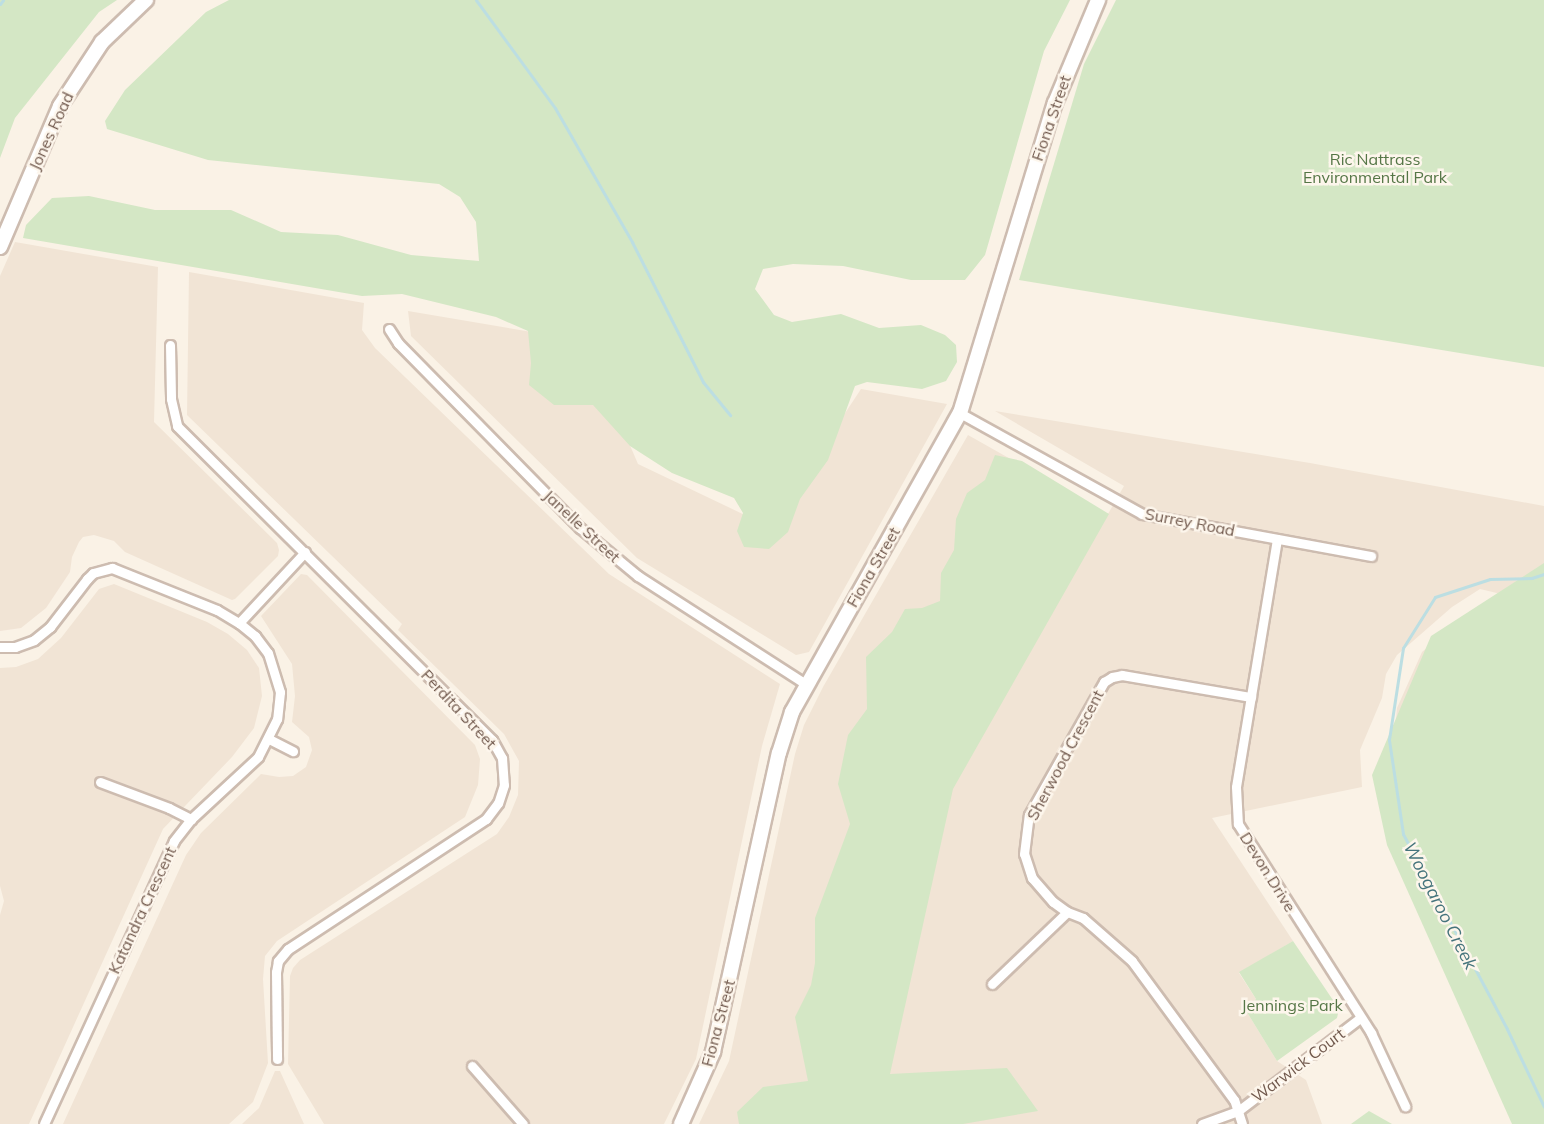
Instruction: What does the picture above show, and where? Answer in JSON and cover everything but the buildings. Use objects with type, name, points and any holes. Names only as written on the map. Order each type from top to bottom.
[{"type":"street","name":"Jones Road","points":[[0,247],[60,106],[83,68],[119,25],[146,0]]},
{"type":"street","name":"Fiona Street","points":[[681,1124],[713,1052],[778,753],[792,712],[960,413],[1055,103],[1098,0]]},
{"type":"street","name":"Janelle Street","points":[[388,329],[398,343],[580,528],[638,576],[807,685]]},
{"type":"street","name":"Perdita Street","points":[[170,345],[171,399],[177,426],[492,740],[502,758],[504,785],[498,803],[486,819],[288,949],[278,961],[276,972],[277,1059]]},
{"type":"street","name":"Surrey Road","points":[[960,413],[1142,514],[1371,556]]},
{"type":"street","name":"Devon Drive","points":[[1277,539],[1236,787],[1235,804],[1238,824],[1371,1033],[1405,1106]]},
{"type":"street","points":[[239,622],[305,552]]},
{"type":"street","name":"Katandra Crescent","points":[[0,647],[15,647],[34,640],[50,627],[93,573],[112,568],[217,610],[239,622],[255,636],[267,653],[275,670],[280,692],[277,719],[258,757],[191,819],[164,861],[44,1124]]},
{"type":"street","name":"Sherwood Crescent","points":[[1242,1124],[1234,1101],[1132,961],[1083,918],[1067,912],[1032,878],[1024,854],[1029,815],[1104,682],[1112,676],[1122,675],[1251,698]]},
{"type":"street","points":[[269,739],[293,751]]},
{"type":"street","points":[[100,782],[169,808],[191,819]]},
{"type":"street","points":[[992,984],[1067,912]]},
{"type":"street","name":"Warwick Court","points":[[1202,1124],[1238,1111],[1360,1017]]},
{"type":"street","points":[[472,1066],[523,1124]]},
{"type":"shaded area","points":[[15,242],[158,267],[154,422],[277,543],[279,550],[278,556],[235,599],[232,600],[125,552],[114,541],[94,535],[83,537],[79,542],[72,557],[70,572],[46,608],[21,628],[0,631],[0,276]]},
{"type":"shaded area","points":[[189,272],[364,303],[362,330],[375,348],[609,574],[780,684],[762,746],[696,1059],[664,1124],[324,1124],[288,1064],[290,976],[293,968],[300,960],[497,834],[509,817],[518,795],[519,761],[504,734],[398,630],[402,624],[187,415]]},
{"type":"shaded area","points":[[408,311],[585,341],[638,464],[770,527],[861,389],[947,404],[809,652],[796,655],[637,558],[411,336]]},
{"type":"shaded area","points":[[995,411],[1310,463],[1544,506],[1544,1124],[1394,743],[1397,708],[1422,652],[1459,620],[1501,594],[1480,589],[1452,607],[1397,655],[1386,674],[1382,698],[1360,750],[1362,787],[1212,818],[1293,941],[1239,973],[1256,999],[1245,1009],[1277,1061],[1306,1080],[1322,1124],[699,1124],[729,1061],[795,754],[804,725],[823,687],[968,435],[1108,514],[1124,486]]},
{"type":"shaded area","points":[[301,574],[307,575],[475,745],[480,759],[478,785],[465,817],[277,941],[265,956],[263,979],[268,1063],[253,1102],[229,1124],[63,1124],[186,855],[201,833],[261,774],[279,777],[293,776],[306,767],[312,750],[309,737],[292,722],[295,696],[292,664],[261,616]]},
{"type":"shaded area","points":[[114,584],[207,622],[228,634],[247,650],[259,668],[262,696],[254,728],[232,757],[163,829],[29,1124],[0,1124],[0,915],[4,901],[0,886],[0,668],[16,667],[38,659],[61,638],[99,589]]},
{"type":"shaded area","points":[[275,1071],[280,1071],[304,1124],[242,1124],[259,1108]]},
{"type":"green space","points":[[0,0],[117,0],[99,12],[15,118],[0,158]]},
{"type":"green space","points":[[229,0],[1070,0],[1044,51],[985,255],[965,280],[911,280],[843,266],[793,264],[763,269],[755,289],[774,315],[792,322],[841,314],[879,328],[921,325],[945,335],[956,345],[957,362],[946,381],[922,389],[867,382],[855,386],[828,460],[800,499],[788,532],[769,549],[744,547],[737,531],[743,513],[734,498],[672,473],[630,446],[593,405],[554,405],[529,385],[531,363],[528,331],[496,317],[402,294],[362,296],[23,238],[26,225],[52,198],[89,196],[155,210],[231,210],[281,232],[338,235],[411,255],[479,261],[476,222],[460,197],[439,184],[208,160],[107,129],[105,121],[125,90],[206,12]]},
{"type":"green space","name":"Ric Nattrass Environmental Park","points":[[1116,0],[1544,0],[1544,367],[1019,280],[1084,64]]},
{"type":"green space","points":[[995,455],[1022,461],[1109,514],[953,789],[890,1074],[1007,1068],[1038,1111],[963,1124],[739,1124],[737,1112],[763,1087],[808,1081],[795,1017],[811,985],[815,963],[815,918],[850,824],[838,784],[848,735],[867,709],[866,657],[892,632],[905,609],[922,608],[940,601],[941,573],[954,550],[956,519],[967,493],[985,480]]},
{"type":"green space","points":[[1544,563],[1544,1124],[1512,1124],[1387,845],[1372,775],[1431,636]]},
{"type":"green space","name":"Jennings Park","points":[[1293,941],[1339,1009],[1337,1018],[1277,1061],[1245,1009],[1256,999],[1239,972]]},
{"type":"green space","points":[[1369,1111],[1392,1124],[1351,1124]]},
{"type":"waterway","points":[[0,4],[3,0]]},
{"type":"waterway","points":[[476,0],[555,108],[632,242],[703,382],[730,415]]},
{"type":"waterway","name":"Woogaroo Creek","points":[[1544,574],[1532,578],[1490,579],[1435,597],[1403,648],[1389,740],[1403,834],[1507,1029],[1544,1107]]}]
